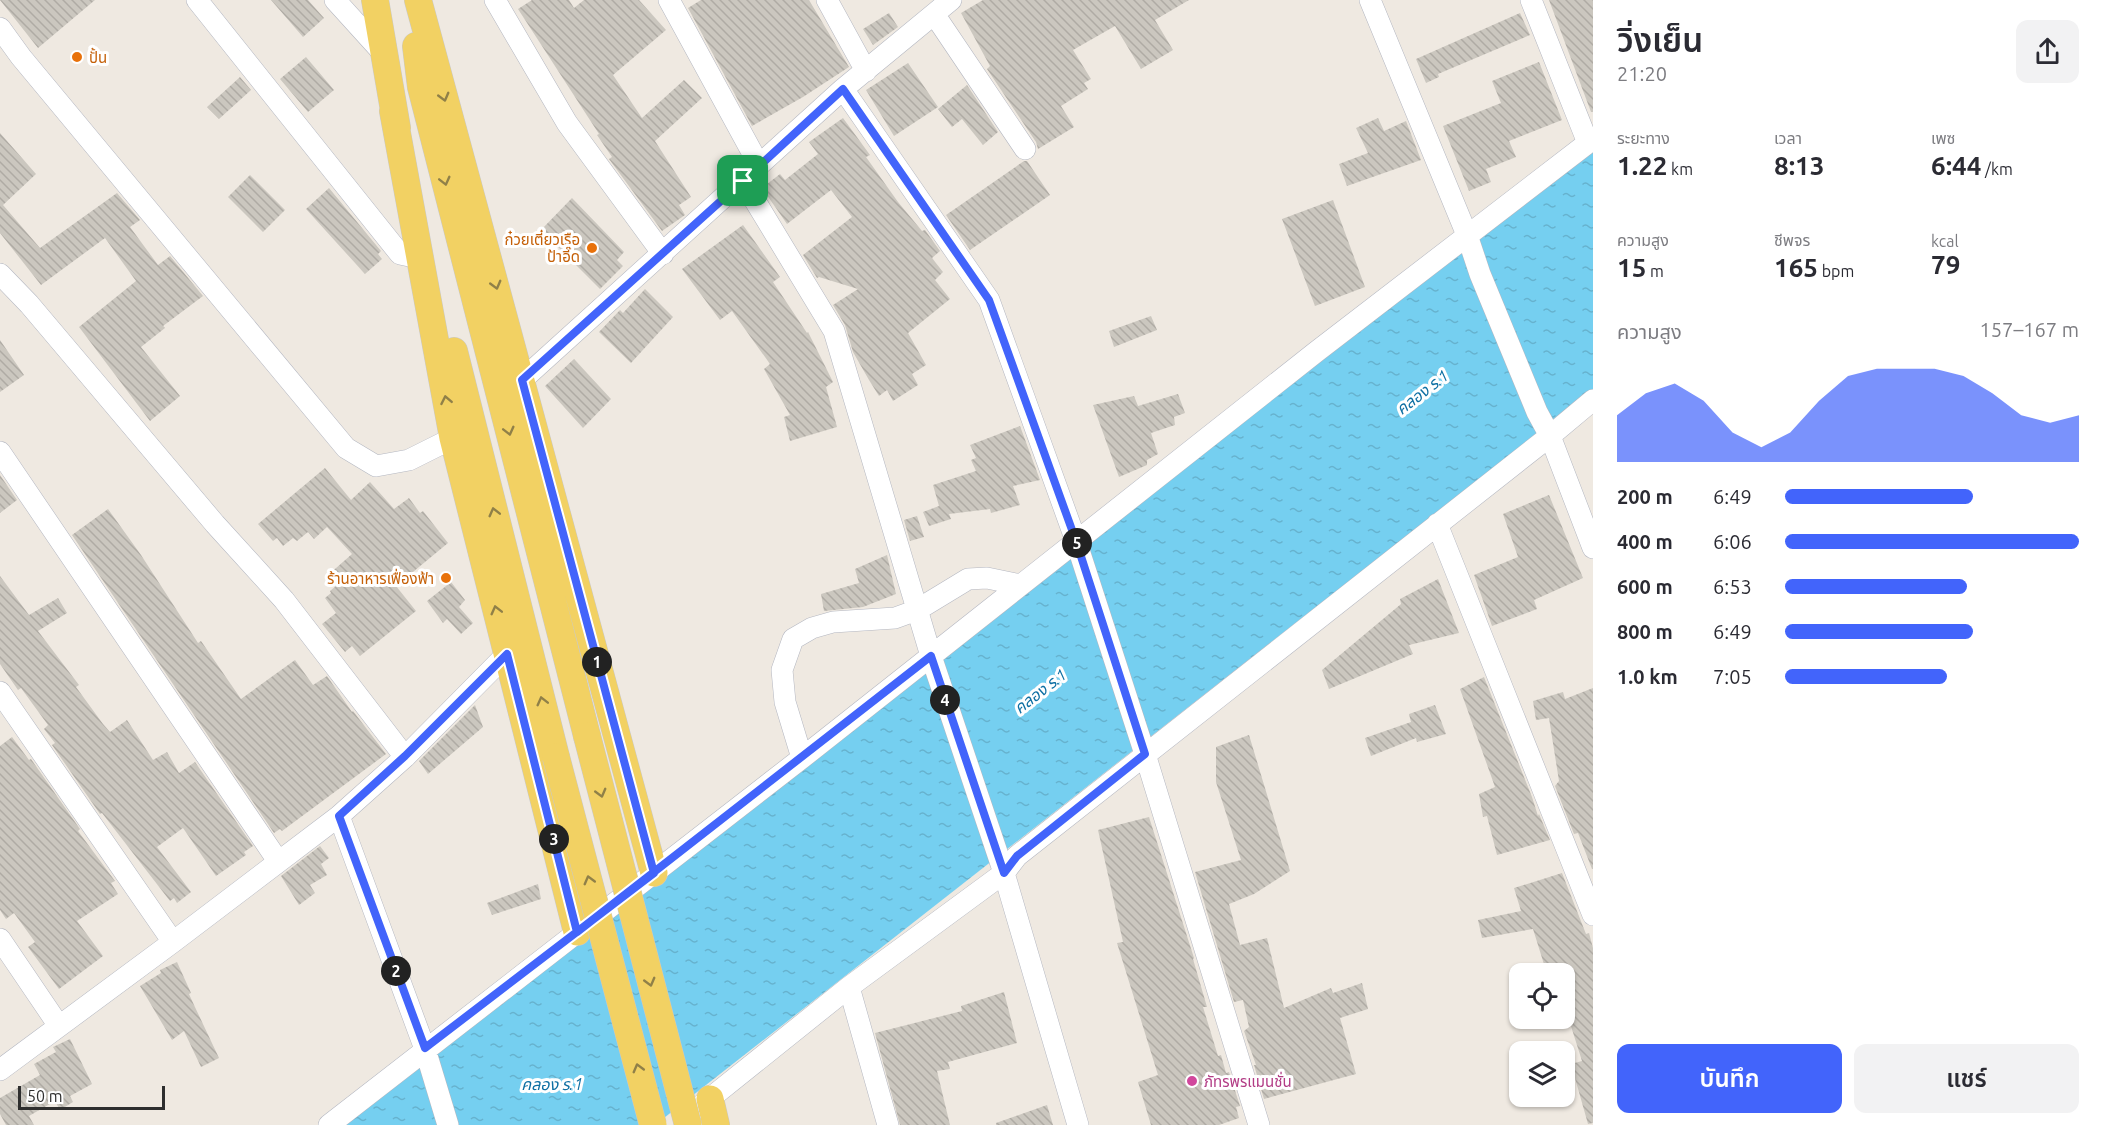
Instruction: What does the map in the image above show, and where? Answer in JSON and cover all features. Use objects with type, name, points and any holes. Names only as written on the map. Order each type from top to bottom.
[{"type":"main road","points":[[375,0],[419,258],[453,438],[577,932]]},
{"type":"main road","points":[[411,0],[421,87],[688,1125]]},
{"type":"main road","points":[[418,0],[654,873]]},
{"type":"main road","points":[[393,111],[556,757],[653,1125]]},
{"type":"main road","points":[[710,1099],[716,1125]]},
{"type":"street","points":[[197,0],[400,254],[419,258]]},
{"type":"street","points":[[335,0],[383,53]]},
{"type":"street","points":[[495,0],[567,123],[663,254]]},
{"type":"street","points":[[669,0],[759,165]]},
{"type":"street","points":[[827,0],[867,71]]},
{"type":"street","points":[[522,380],[843,89],[951,0]]},
{"type":"street","points":[[1371,0],[1467,235],[1480,274],[1537,412],[1550,436],[1593,548]]},
{"type":"street","points":[[329,1125],[425,1048],[802,758],[1467,235],[1591,141],[1531,0]]},
{"type":"street","points":[[934,14],[1025,149]]},
{"type":"street","points":[[0,28],[21,57],[346,448],[376,466],[409,460],[453,438]]},
{"type":"street","points":[[843,89],[989,300],[1076,541],[1259,1125]]},
{"type":"street","points":[[743,181],[834,331],[931,656],[1004,873],[1078,1125]]},
{"type":"street","points":[[0,274],[29,304],[215,524],[284,600],[405,756]]},
{"type":"street","points":[[678,1125],[849,987],[1004,873],[1017,856],[1142,747],[1437,525],[1593,400]]},
{"type":"street","points":[[0,452],[278,861]]},
{"type":"street","points":[[1437,525],[1593,915]]},
{"type":"street","points":[[802,758],[785,702],[782,670],[793,639],[813,628],[833,622],[895,618],[917,610],[968,579],[987,578],[1021,585]]},
{"type":"street","points":[[0,1070],[339,816],[405,756],[507,654]]},
{"type":"street","points":[[0,692],[173,942]]},
{"type":"street","points":[[339,816],[425,1048],[448,1125]]},
{"type":"street","points":[[0,939],[59,1026]]},
{"type":"street","points":[[849,987],[888,1125]]},
{"type":"water","name":"คลอง ร.1","points":[[1593,147],[1593,390],[655,1125],[336,1125]]},
{"type":"building","points":[[0,0],[95,0],[38,48]]},
{"type":"building","points":[[271,0],[308,0],[324,18],[303,37]]},
{"type":"building","points":[[532,0],[569,0],[574,8],[584,0],[639,0],[666,30],[613,75],[642,118],[684,80],[702,98],[655,141],[691,197],[679,205],[685,215],[662,231],[609,159],[612,157],[597,135],[599,134],[518,9]]},
{"type":"building","points":[[701,0],[809,0],[849,67],[752,126],[688,8]]},
{"type":"building","points":[[983,0],[1189,0],[1155,20],[1173,50],[1141,69],[1115,26],[1073,50],[1091,79],[1084,83],[1088,89],[1061,106],[1074,127],[1038,149],[1036,142],[987,69],[990,66],[961,13]]},
{"type":"building","points":[[1549,0],[1593,0],[1593,112],[1591,112]]},
{"type":"building","points":[[889,13],[898,27],[873,45],[863,29]]},
{"type":"building","points":[[1520,13],[1530,35],[1438,74],[1439,77],[1426,83],[1416,59]]},
{"type":"building","points":[[306,57],[334,90],[308,112],[280,79]]},
{"type":"building","points":[[1539,62],[1562,120],[1509,141],[1516,157],[1486,169],[1491,182],[1469,191],[1443,126],[1501,103],[1492,81]]},
{"type":"building","points":[[908,63],[938,107],[894,136],[866,90]]},
{"type":"building","points":[[240,77],[251,90],[219,119],[207,107]]},
{"type":"building","points":[[967,85],[998,132],[983,145],[962,119],[952,127],[938,109]]},
{"type":"building","points":[[843,118],[870,155],[866,157],[898,202],[922,231],[925,230],[940,251],[932,258],[943,272],[935,280],[950,299],[908,333],[926,365],[912,374],[918,385],[893,401],[887,390],[879,396],[869,380],[853,352],[845,325],[833,305],[858,289],[817,278],[803,255],[852,217],[831,190],[787,224],[762,188],[780,174],[785,180],[818,154],[809,142]]},
{"type":"building","points":[[1378,118],[1384,131],[1406,121],[1421,160],[1347,186],[1339,164],[1368,153],[1356,128]]},
{"type":"building","points":[[0,133],[36,174],[3,205],[40,248],[117,193],[140,220],[130,227],[158,265],[170,256],[203,296],[163,326],[165,328],[141,347],[180,396],[150,421],[79,327],[136,281],[105,238],[41,285],[0,233]]},
{"type":"building","points":[[1027,161],[1050,195],[970,250],[946,215]]},
{"type":"building","points":[[250,175],[285,210],[263,232],[228,197]]},
{"type":"building","points":[[329,188],[381,251],[378,254],[382,259],[365,274],[306,209]]},
{"type":"building","points":[[572,198],[624,252],[617,260],[623,266],[600,289],[541,230]]},
{"type":"building","points":[[1333,200],[1365,287],[1315,306],[1282,219]]},
{"type":"building","points":[[743,225],[780,277],[773,282],[808,332],[833,382],[826,387],[837,427],[790,441],[784,417],[790,415],[764,369],[770,364],[732,311],[720,320],[682,269]]},
{"type":"building","points":[[645,289],[673,317],[631,363],[599,332],[620,310],[623,313]]},
{"type":"building","points":[[1151,316],[1157,330],[1114,347],[1109,331]]},
{"type":"building","points":[[0,340],[24,375],[0,392]]},
{"type":"building","points":[[574,359],[611,399],[583,428],[545,386]]},
{"type":"building","points":[[1178,394],[1185,413],[1174,417],[1175,425],[1151,433],[1158,454],[1147,460],[1147,465],[1119,477],[1093,405],[1134,396],[1138,406]]},
{"type":"building","points":[[1020,426],[1040,480],[1013,486],[1020,505],[991,513],[990,509],[949,514],[951,519],[929,526],[923,512],[939,506],[933,485],[976,471],[971,460],[976,458],[970,445]]},
{"type":"building","points":[[325,468],[351,500],[370,482],[394,509],[409,498],[420,513],[423,511],[448,543],[396,586],[416,611],[360,656],[352,646],[345,652],[322,624],[336,613],[325,598],[336,586],[327,576],[352,554],[327,527],[314,539],[308,532],[297,541],[293,538],[283,546],[277,538],[273,541],[258,524]]},
{"type":"building","points":[[0,475],[17,500],[0,513]]},
{"type":"building","points":[[1549,495],[1583,578],[1534,600],[1537,609],[1492,626],[1474,575],[1518,557],[1503,514]]},
{"type":"building","points":[[108,509],[198,643],[201,641],[241,699],[295,660],[313,685],[327,676],[386,754],[282,831],[280,829],[274,833],[72,535]]},
{"type":"building","points":[[917,516],[924,537],[910,541],[904,520]]},
{"type":"building","points":[[887,555],[896,594],[863,607],[824,611],[821,594],[859,583],[855,569]]},
{"type":"building","points":[[0,576],[29,615],[58,598],[67,613],[38,631],[79,685],[76,687],[103,724],[110,732],[127,720],[153,760],[167,752],[179,773],[195,762],[253,846],[244,852],[246,855],[216,876],[183,828],[157,847],[191,892],[177,903],[174,898],[170,901],[102,813],[100,814],[52,745],[55,743],[44,729],[48,725],[21,688],[18,690],[0,664]]},
{"type":"building","points":[[1438,579],[1459,633],[1409,645],[1413,654],[1329,689],[1322,670],[1401,604],[1400,599]]},
{"type":"building","points":[[451,582],[465,600],[459,607],[473,623],[461,634],[447,619],[443,623],[427,601]]},
{"type":"building","points":[[1484,677],[1538,816],[1539,814],[1550,840],[1497,855],[1487,816],[1483,817],[1479,794],[1495,787],[1460,689]]},
{"type":"building","points":[[1593,688],[1592,869],[1578,833],[1574,834],[1555,786],[1559,781],[1549,718],[1536,720],[1533,701],[1563,692],[1565,699]]},
{"type":"building","points":[[475,705],[483,727],[428,774],[419,761]]},
{"type":"building","points":[[1435,705],[1446,734],[1417,742],[1416,738],[1371,756],[1365,738],[1411,722],[1409,714]]},
{"type":"building","points":[[1249,735],[1290,871],[1254,894],[1229,904],[1240,945],[1267,938],[1284,1008],[1331,988],[1333,993],[1362,983],[1368,1009],[1340,1018],[1356,1074],[1264,1099],[1254,1065],[1256,1065],[1244,1031],[1249,1027],[1243,1000],[1234,1002],[1195,872],[1241,860],[1216,782],[1216,747]]},
{"type":"building","points":[[12,737],[29,760],[31,759],[80,829],[78,831],[115,881],[111,883],[118,894],[77,921],[103,956],[59,989],[28,947],[35,942],[14,913],[6,919],[0,910],[0,746]]},
{"type":"building","points":[[1149,817],[1194,958],[1207,1007],[1203,1007],[1218,1056],[1221,1055],[1226,1073],[1229,1072],[1240,1106],[1236,1107],[1239,1118],[1219,1125],[1151,1125],[1138,1082],[1158,1075],[1117,943],[1123,942],[1098,830]]},
{"type":"building","points":[[320,846],[329,858],[321,864],[327,875],[310,885],[315,893],[299,905],[281,876]]},
{"type":"building","points":[[1562,873],[1586,934],[1589,933],[1593,948],[1593,1123],[1588,1124],[1575,1078],[1575,1063],[1582,1061],[1572,1029],[1575,1029],[1575,963],[1544,963],[1533,929],[1482,938],[1478,920],[1521,911],[1514,888]]},
{"type":"building","points":[[538,884],[541,899],[492,915],[487,903]]},
{"type":"building","points":[[177,962],[191,993],[189,994],[219,1058],[201,1067],[184,1031],[172,1040],[140,986],[161,973],[160,970]]},
{"type":"building","points":[[1004,992],[1017,1043],[948,1062],[950,1069],[937,1071],[950,1125],[900,1125],[875,1033],[962,1011],[961,1006]]},
{"type":"building","points":[[70,1039],[92,1084],[70,1096],[73,1102],[60,1110],[55,1101],[29,1116],[34,1125],[6,1125],[0,1114],[0,1098],[40,1075],[34,1064],[56,1052],[53,1047]]},
{"type":"building","points":[[1047,1105],[1053,1125],[996,1125],[996,1123]]},
{"type":"place","name":"ปั้น","points":[[77,57]]},
{"type":"place","name":"ก๋วยเตี๋ยวเรือ ป้าอี๊ด","points":[[592,248]]},
{"type":"place","name":"ร้านอาหารเฟื่องฟ้า","points":[[446,578]]},
{"type":"place","name":"ภัทรพรแมนชั่น","points":[[1192,1081]]},
{"type":"route","points":[[743,181],[522,380],[654,873],[577,932],[425,1048],[339,816],[405,756],[507,654],[577,932],[615,902],[654,873],[931,656],[1004,873],[1017,856],[1145,754],[1138,739],[1076,541],[989,300],[843,89],[743,181]]}]
